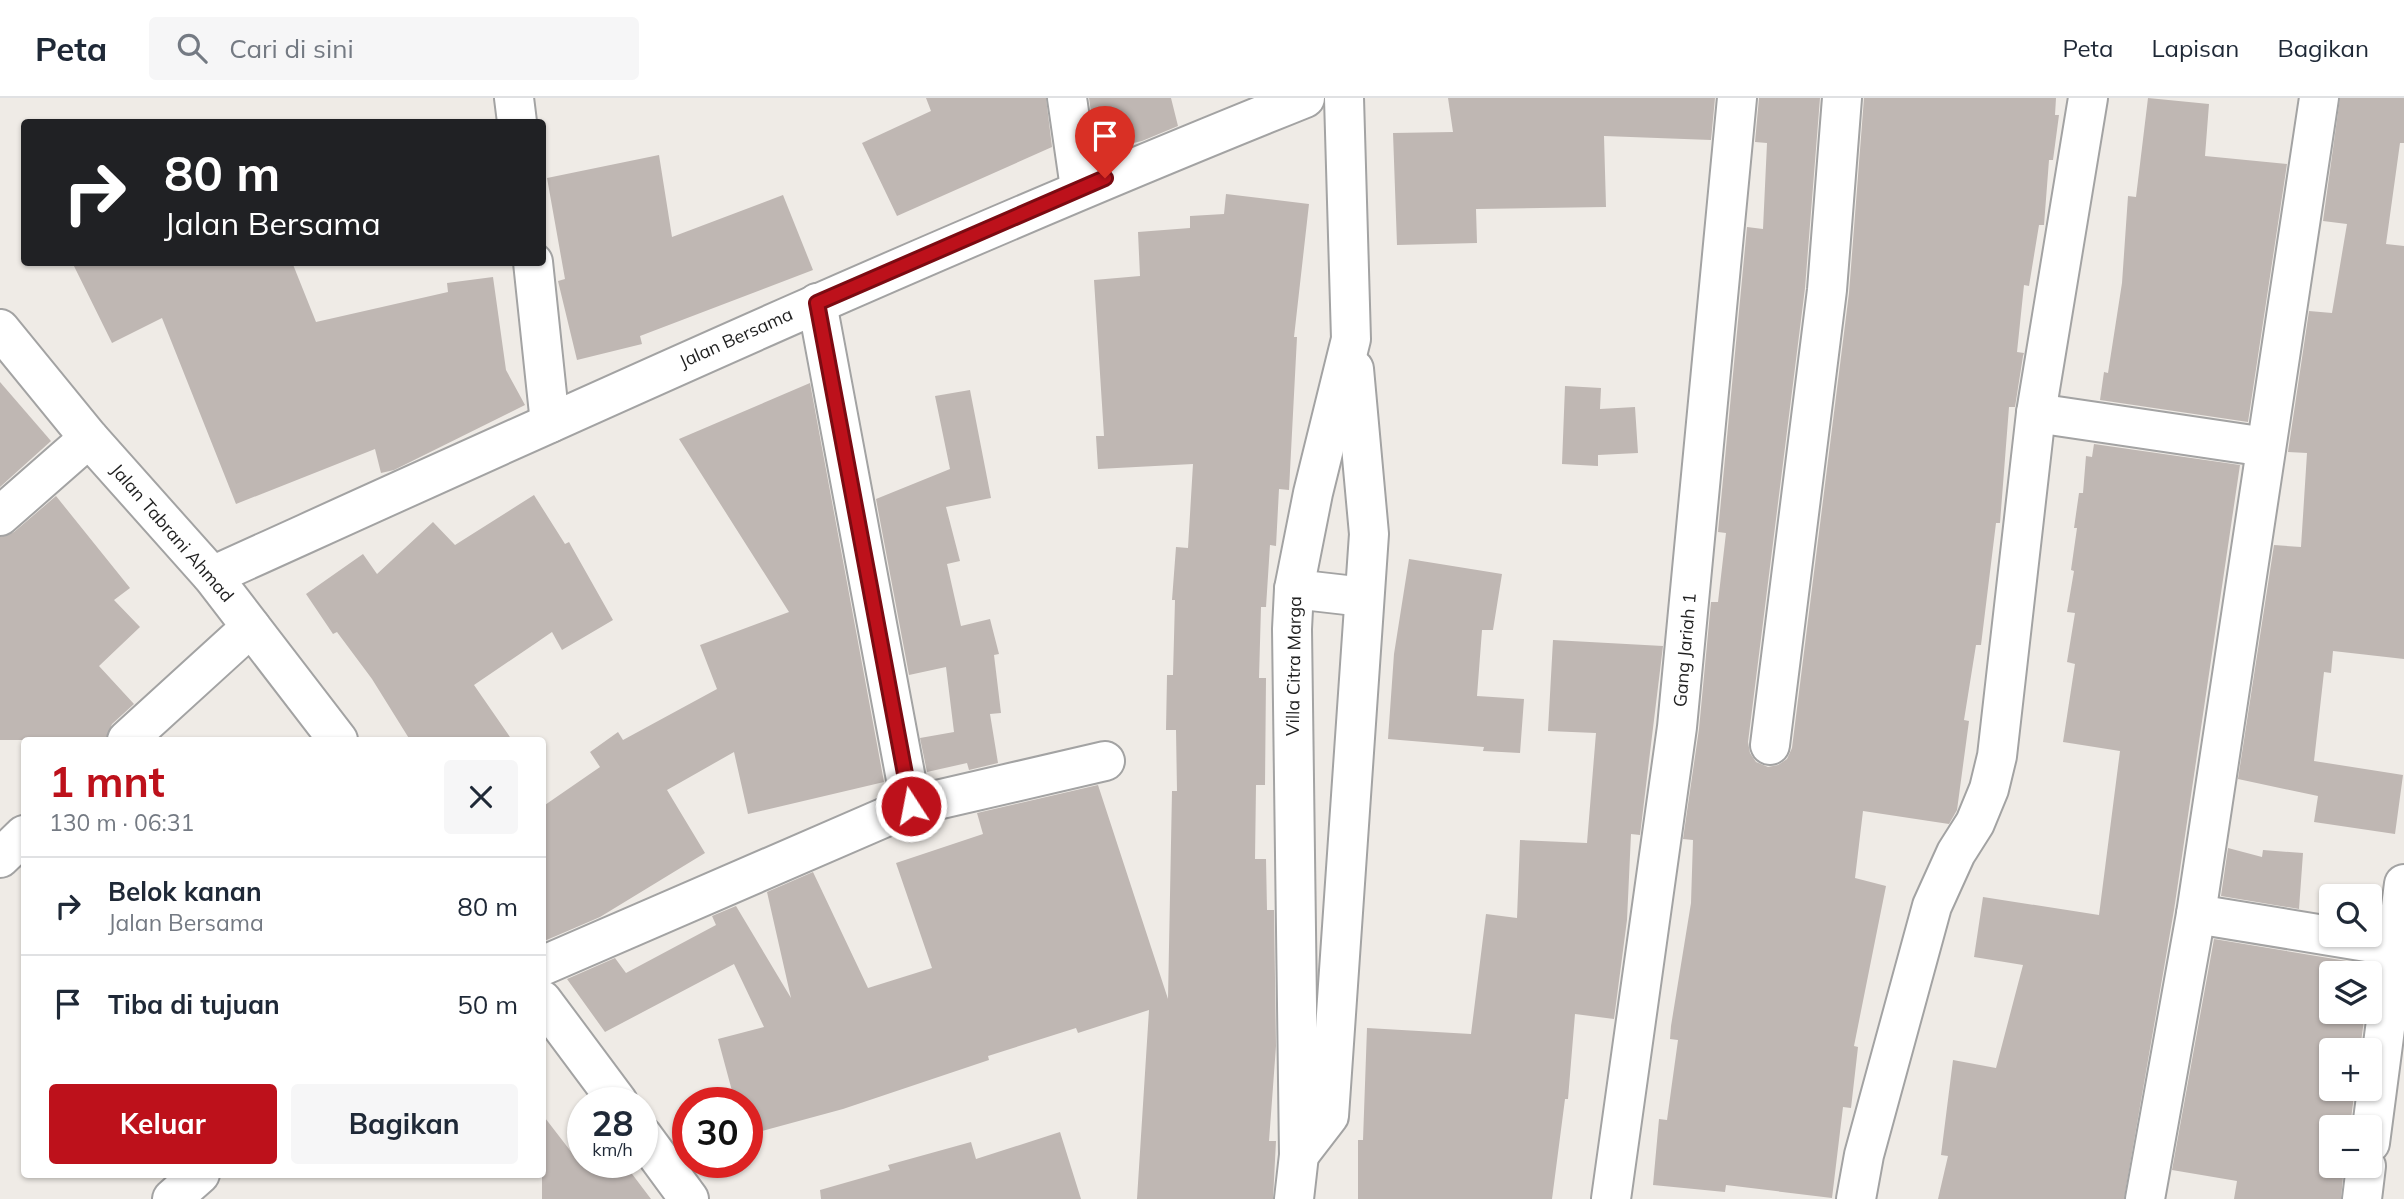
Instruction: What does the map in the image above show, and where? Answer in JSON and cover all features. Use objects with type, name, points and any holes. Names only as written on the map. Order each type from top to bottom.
[{"type":"street","points":[[514,98],[517,119]]},
{"type":"street","points":[[1067,98],[1080,188]]},
{"type":"street","name":"Jalan Bersama","points":[[212,576],[817,303],[1080,188],[1305,98]]},
{"type":"street","name":"Villa Citra Marga","points":[[1294,1199],[1299,1155],[1293,761],[1294,589],[1313,493],[1351,339],[1345,98]]},
{"type":"street","name":"Gang Jariah 1","points":[[1611,1199],[1678,727],[1737,98]]},
{"type":"street","points":[[1770,745],[1828,290],[1842,98]]},
{"type":"street","points":[[1856,1199],[1864,1155],[1932,906],[1956,853],[1975,823],[1992,778],[2036,413],[2088,98]]},
{"type":"street","points":[[2145,1199],[2196,914],[2319,98]]},
{"type":"street","points":[[533,266],[550,423]]},
{"type":"street","points":[[817,303],[911,806]]},
{"type":"street","name":"Jalan Tabrani Ahmad","points":[[0,329],[89,438],[212,576],[336,737]]},
{"type":"street","points":[[1299,1155],[1329,1116],[1369,534],[1351,339]]},
{"type":"street","points":[[2036,413],[2266,447]]},
{"type":"street","points":[[0,516],[89,438]]},
{"type":"street","points":[[1294,589],[1364,597]]},
{"type":"street","points":[[130,737],[251,628]]},
{"type":"street","points":[[546,964],[911,806],[1105,761]]},
{"type":"street","points":[[0,858],[21,838]]},
{"type":"street","points":[[2374,1115],[2404,884]]},
{"type":"street","points":[[2196,914],[2397,947]]},
{"type":"street","points":[[546,1005],[607,1087]]},
{"type":"street","points":[[658,1157],[689,1199]]},
{"type":"street","points":[[172,1199],[196,1178]]},
{"type":"street","points":[[2362,1199],[2365,1178]]},
{"type":"building","points":[[926,98],[1046,98],[1052,147],[897,216],[862,143],[931,111]]},
{"type":"building","points":[[1089,98],[1171,98],[1178,126],[1142,141],[1112,148],[1106,123],[1093,128]]},
{"type":"building","points":[[1448,98],[1715,98],[1711,140],[1604,136],[1606,207],[1476,209],[1477,243],[1397,245],[1393,133],[1453,132]]},
{"type":"building","points":[[1759,98],[1820,98],[1805,288],[1748,742],[1750,753],[1756,762],[1768,767],[1787,759],[1792,748],[1849,293],[1864,98],[2056,98],[2055,115],[2059,115],[2053,160],[2049,160],[2044,225],[2039,225],[2029,286],[2024,285],[2017,352],[2024,353],[2015,407],[2009,407],[2000,523],[1996,523],[1981,645],[1976,645],[1964,720],[1969,721],[1957,810],[1949,824],[1863,811],[1855,878],[1886,886],[1854,1046],[1858,1047],[1851,1108],[1843,1107],[1832,1198],[1726,1185],[1725,1192],[1653,1185],[1659,1119],[1667,1120],[1678,1040],[1670,1039],[1691,903],[1693,840],[1683,839],[1699,729],[1711,602],[1718,602],[1726,533],[1718,532],[1747,227],[1763,229],[1767,143],[1755,142]]},
{"type":"building","points":[[2148,98],[2209,104],[2205,156],[2287,164],[2248,422],[2100,400],[2104,372],[2108,373],[2122,283],[2128,196],[2136,197]]},
{"type":"building","points":[[2340,98],[2404,98],[2404,143],[2400,143],[2386,244],[2404,246],[2404,659],[2333,651],[2331,673],[2324,672],[2314,761],[2403,775],[2395,834],[2314,822],[2318,796],[2238,779],[2274,545],[2301,547],[2307,453],[2288,452],[2309,311],[2332,313],[2347,224],[2323,221]]},
{"type":"building","points":[[659,155],[672,237],[783,195],[813,270],[640,336],[642,344],[577,360],[558,281],[565,279],[547,178]]},
{"type":"building","points":[[1226,194],[1309,204],[1294,337],[1297,337],[1289,490],[1279,489],[1276,546],[1270,545],[1266,607],[1261,607],[1259,678],[1266,678],[1265,785],[1256,785],[1255,859],[1266,859],[1267,910],[1274,910],[1276,1046],[1269,1141],[1276,1141],[1273,1199],[1137,1199],[1149,1010],[1078,1033],[1076,1028],[988,1056],[989,1060],[843,1109],[763,1131],[763,1087],[731,1087],[718,1039],[764,1027],[734,964],[605,1032],[567,979],[615,958],[626,973],[716,925],[712,916],[736,906],[791,998],[767,892],[813,872],[868,988],[932,968],[896,863],[983,834],[977,813],[1098,785],[1168,999],[1172,791],[1177,791],[1176,730],[1166,730],[1167,675],[1173,675],[1175,600],[1172,600],[1176,547],[1188,548],[1193,464],[1098,469],[1096,436],[1104,436],[1094,280],[1140,276],[1138,232],[1190,228],[1190,216],[1224,214]]},
{"type":"building","points":[[74,266],[294,266],[316,322],[448,292],[447,283],[493,277],[506,370],[525,405],[394,470],[381,473],[375,449],[236,504],[162,318],[112,343]]},
{"type":"building","points":[[0,382],[51,441],[0,487]]},
{"type":"building","points":[[810,383],[884,782],[748,814],[734,752],[667,790],[705,853],[600,917],[546,940],[546,804],[600,767],[590,752],[618,732],[623,740],[717,689],[700,645],[789,612],[679,439]]},
{"type":"building","points":[[1565,386],[1601,388],[1600,409],[1635,407],[1638,453],[1598,455],[1598,466],[1562,464]]},
{"type":"building","points":[[970,390],[991,498],[946,507],[960,561],[947,564],[961,626],[990,619],[999,654],[994,655],[1001,713],[990,714],[998,763],[969,770],[967,763],[927,772],[920,738],[954,732],[946,667],[909,675],[876,499],[950,469],[935,396]]},
{"type":"building","points":[[2094,444],[2240,465],[2174,910],[2124,1199],[1938,1199],[1948,1156],[1941,1155],[1953,1060],[1996,1068],[2023,965],[1974,957],[1983,897],[2099,915],[2120,751],[2063,742],[2075,664],[2067,662],[2075,613],[2067,612],[2074,571],[2071,570],[2077,528],[2074,528],[2079,493],[2083,493],[2086,456],[2092,457]]},
{"type":"building","points":[[534,495],[565,544],[569,542],[613,620],[562,650],[552,632],[474,685],[510,737],[408,737],[372,679],[337,632],[333,634],[306,594],[363,554],[377,574],[433,522],[455,545]]},
{"type":"building","points":[[56,496],[130,588],[114,600],[140,627],[99,666],[134,704],[112,724],[107,737],[21,737],[21,740],[0,740],[0,537],[14,532]]},
{"type":"building","points":[[1409,559],[1502,574],[1493,630],[1482,630],[1477,696],[1524,699],[1520,753],[1483,751],[1484,747],[1388,739],[1394,654]]},
{"type":"building","points":[[1553,640],[1663,646],[1640,835],[1631,834],[1627,920],[1614,1019],[1575,1014],[1568,1099],[1565,1099],[1552,1199],[1358,1199],[1358,1140],[1363,1140],[1367,1028],[1471,1034],[1486,914],[1517,918],[1520,840],[1587,843],[1596,733],[1548,731]]},
{"type":"building","points":[[2228,848],[2262,857],[2263,850],[2303,853],[2299,909],[2221,896]]},
{"type":"building","points":[[2214,939],[2347,961],[2319,961],[2319,1024],[2363,1024],[2362,1038],[2319,1038],[2319,1101],[2353,1101],[2352,1115],[2319,1115],[2319,1178],[2343,1178],[2341,1199],[2234,1199],[2237,1181],[2172,1170]]},
{"type":"building","points":[[546,1119],[567,1146],[567,1178],[635,1178],[651,1199],[542,1199],[542,1178],[546,1178]]},
{"type":"building","points":[[1060,1132],[1081,1199],[821,1199],[820,1190],[890,1170],[888,1165],[971,1142],[976,1159]]},
{"type":"route","points":[[911,806],[817,303],[1105,178]]}]
